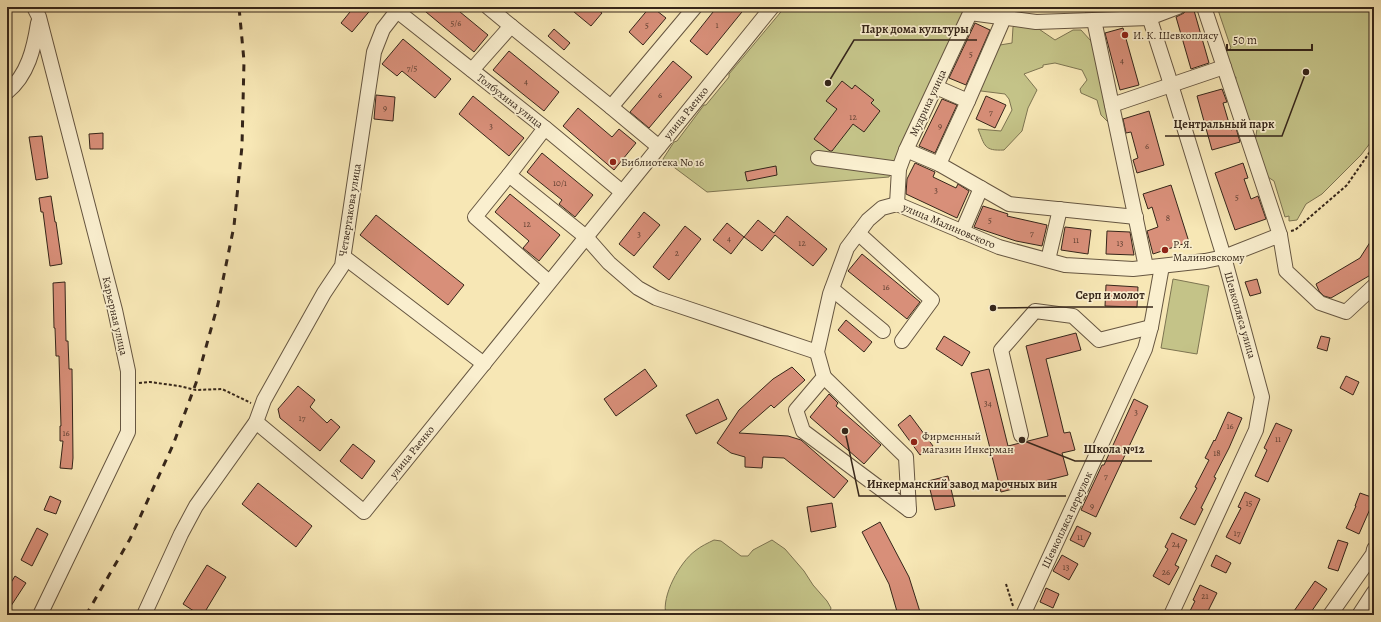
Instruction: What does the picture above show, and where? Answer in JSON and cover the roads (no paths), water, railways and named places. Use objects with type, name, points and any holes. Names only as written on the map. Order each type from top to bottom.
[{"type":"street","points":[[488,7],[659,147]]},
{"type":"street","points":[[610,107],[695,7]]},
{"type":"street","name":"улица Раенко","points":[[256,422],[364,512],[772,7]]},
{"type":"street","points":[[972,10],[1004,18],[1036,22],[1094,20],[1178,7]]},
{"type":"street","points":[[1204,7],[1280,235],[1286,271],[1320,303],[1346,312],[1374,286]]},
{"type":"street","name":"Толбухина улица","points":[[396,8],[622,192]]},
{"type":"street","name":"Четвертакова улица","points":[[144,615],[181,534],[196,506],[256,422],[264,400],[342,266],[374,52],[383,29],[396,8]]},
{"type":"street","name":"Мудрика улица","points":[[897,204],[899,169],[906,150],[972,10]]},
{"type":"street","points":[[7,92],[15,86],[30,60],[36,36],[36,12]]},
{"type":"street","name":"Карьерная улица","points":[[36,12],[115,310],[128,371],[128,432],[40,615]]},
{"type":"street","name":"Шевкопляса улица","points":[[1148,12],[1224,257],[1262,397],[1256,430],[1171,615]]},
{"type":"street","points":[[939,164],[1004,18]]},
{"type":"street","points":[[1094,20],[1146,267]]},
{"type":"street","points":[[472,70],[511,26]]},
{"type":"street","points":[[1112,105],[1224,68]]},
{"type":"street","points":[[936,87],[968,101]]},
{"type":"street","points":[[545,128],[475,217],[549,282]]},
{"type":"street","points":[[906,150],[939,164],[1009,204],[1136,217]]},
{"type":"street","points":[[818,158],[899,169]]},
{"type":"street","points":[[509,175],[586,237],[608,263],[638,288],[656,298],[817,352],[824,377],[906,457],[910,510],[804,431],[796,410],[824,377]]},
{"type":"street","points":[[962,232],[981,188]]},
{"type":"street","name":"улица Малиновского","points":[[817,352],[832,289],[848,248],[868,220],[882,208],[897,204],[999,247],[1065,265],[1133,269],[1205,261],[1224,257],[1280,235]]},
{"type":"street","points":[[1048,260],[1060,209]]},
{"type":"street","points":[[858,233],[932,300],[902,341]]},
{"type":"street","points":[[344,257],[484,364]]},
{"type":"street","name":"Шевкопляса переулок","points":[[1018,612],[1145,349],[1151,327],[1162,266]]},
{"type":"street","points":[[832,289],[883,332]]},
{"type":"street","points":[[1021,435],[1001,350],[1035,311],[1073,316],[1099,340],[1151,327]]},
{"type":"street","points":[[1330,615],[1373,554],[1374,549]]},
{"type":"street","points":[[1359,615],[1374,592]]},
{"type":"railway","points":[[86,615],[130,539],[173,445],[196,383],[218,304],[234,226],[242,146],[244,61],[239,7]]},
{"type":"place","name":"И. К. Шевкоплясу","points":[[1125,35]]},
{"type":"place","name":"Центральный парк","points":[[1306,72]]},
{"type":"place","name":"Парк дома культуры","points":[[828,83]]},
{"type":"place","name":"Библиотека No 16","points":[[613,162]]},
{"type":"place","name":"Р. Я. Малиновскому","points":[[1165,250]]},
{"type":"place","name":"Серп и молот","points":[[993,308]]},
{"type":"place","name":"Инкерманский завод марочных вин","points":[[845,431]]},
{"type":"place","name":"Школа №12","points":[[1022,440]]},
{"type":"place","name":"Фирменный магазин Инкерман","points":[[914,442]]}]
